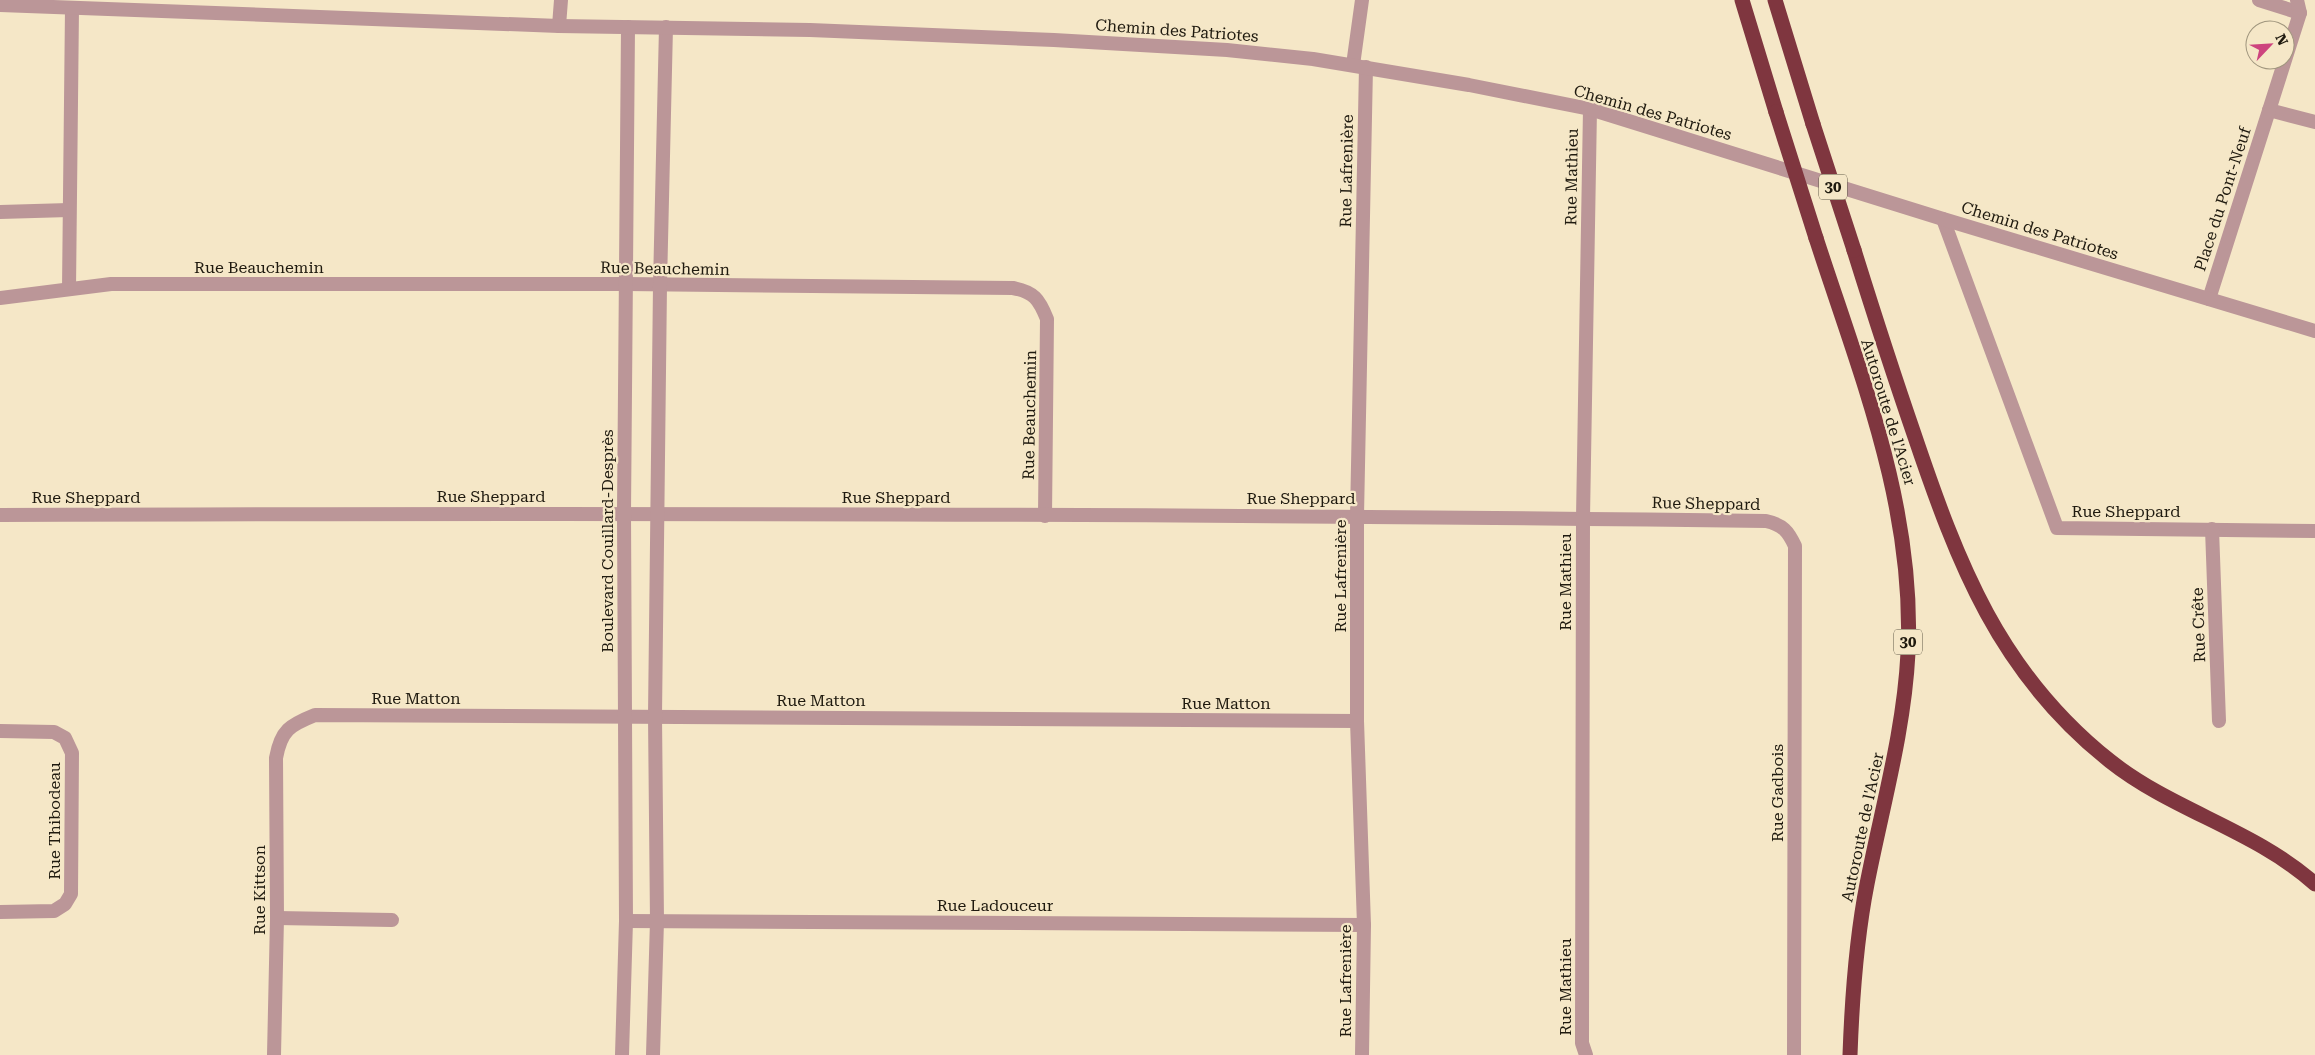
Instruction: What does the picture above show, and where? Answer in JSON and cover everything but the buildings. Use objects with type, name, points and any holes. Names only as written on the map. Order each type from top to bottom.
[{"type":"highway","name":"Autoroute de l'Acier","points":[[1742,0],[1889,468],[1901,528],[1908,592],[1908,653],[1903,708],[1862,913],[1853,999],[1850,1055]]},
{"type":"highway","name":"Autoroute de l'Acier","points":[[1775,0],[1891,368],[1949,533],[1992,626],[2020,668],[2068,723],[2118,767],[2175,804],[2280,856],[2315,884]]},
{"type":"street","points":[[559,26],[561,0]]},
{"type":"street","name":"Rue Lafrenière","points":[[1362,0],[1359,66],[1357,516],[1358,721],[1364,926],[1362,1055]]},
{"type":"street","name":"Place du Pont-Neuf","points":[[2209,299],[2269,110],[2299,6],[2259,0]]},
{"type":"street","name":"Chemin des Patriotes","points":[[0,5],[31,3],[72,8],[559,26],[810,30],[1227,50],[1313,59],[1590,109],[1943,219],[2315,330]]},
{"type":"street","points":[[69,289],[72,8]]},
{"type":"street","name":"Boulevard Couillard-Desprès","points":[[622,1055],[626,921],[624,513],[628,27]]},
{"type":"street","points":[[653,1055],[657,921],[655,716],[659,514],[660,285],[666,27]]},
{"type":"street","name":"Rue Mathieu","points":[[1586,1055],[1582,1044],[1583,518],[1590,109]]},
{"type":"street","points":[[2269,110],[2315,122]]},
{"type":"street","points":[[0,212],[69,210]]},
{"type":"street","name":"Rue Sheppard","points":[[1943,219],[2058,528],[2212,528],[2315,531]]},
{"type":"street","name":"Rue Beauchemin","points":[[0,298],[111,284],[626,284],[1013,288],[1028,291],[1040,303],[1047,319],[1045,516]]},
{"type":"street","name":"Rue Sheppard","points":[[0,515],[624,513],[1583,518],[1766,521],[1779,524],[1789,532]]},
{"type":"street","name":"Rue Crête","points":[[2212,528],[2219,721]]},
{"type":"street","name":"Rue Gadbois","points":[[1789,532],[1795,546],[1794,1055]]},
{"type":"street","name":"Rue Matton","points":[[288,728],[315,715],[1358,721]]},
{"type":"street","name":"Rue Kittson","points":[[274,1055],[277,918],[276,758],[279,743],[288,728]]},
{"type":"street","name":"Rue Thibodeau","points":[[0,731],[54,732],[65,738],[72,753],[71,894],[65,904],[54,911],[0,912]]},
{"type":"street","points":[[277,918],[392,920]]},
{"type":"street","name":"Rue Ladouceur","points":[[626,921],[1364,926]]}]
